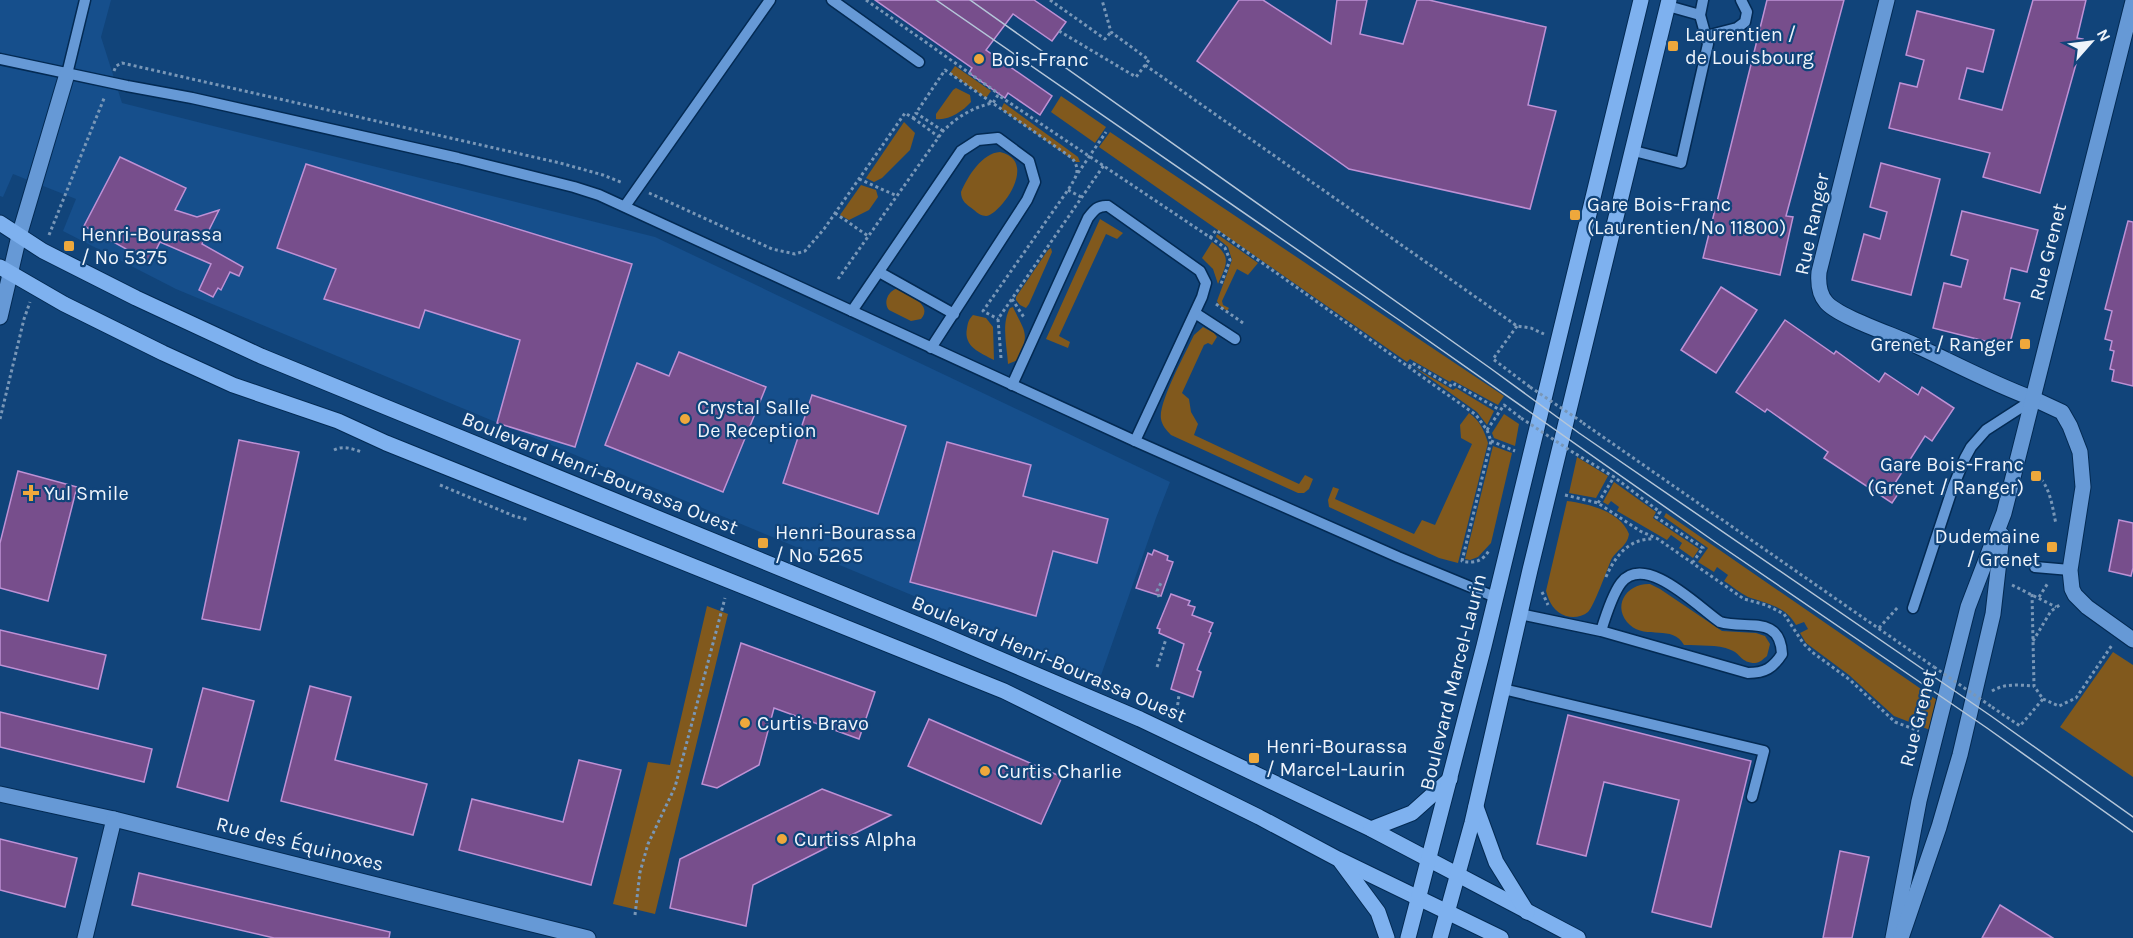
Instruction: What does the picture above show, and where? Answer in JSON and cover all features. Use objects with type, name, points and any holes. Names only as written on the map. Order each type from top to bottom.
[{"type":"main road","name":"Boulevard Marcel-Laurin","points":[[1408,938],[1496,597],[1641,0]]},
{"type":"main road","points":[[1440,938],[1458,876],[1669,3]]},
{"type":"main road","name":"Boulevard Henri-Bourassa Ouest","points":[[0,223],[43,251],[136,298],[261,356],[1010,662],[1161,729],[1371,829],[1578,938]]},
{"type":"main road","points":[[6,270],[98,322],[233,385],[338,421],[386,443],[1004,691],[1501,938]]},
{"type":"main road","points":[[1371,829],[1412,813],[1450,779]]},
{"type":"main road","points":[[1475,806],[1496,862],[1527,912]]},
{"type":"main road","points":[[1338,859],[1378,912],[1387,938]]},
{"type":"street","name":"Rue Ranger","points":[[1887,0],[1819,272],[1822,296],[1833,308],[1846,315],[2062,412],[2080,452],[2083,487],[2070,570]]},
{"type":"street","name":"Rue Grenet","points":[[1893,938],[1919,801],[1968,607],[2004,513],[2133,1]]},
{"type":"street","points":[[0,317],[6,270],[19,236],[67,74]]},
{"type":"street","name":"Rue Grenet","points":[[1901,938],[1939,827],[1962,744],[1993,614],[2004,513]]},
{"type":"street","points":[[2070,570],[2072,589],[2079,601],[2133,640]]},
{"type":"street","name":"Rue des Équinoxes","points":[[0,794],[114,819],[588,938]]},
{"type":"street","points":[[85,938],[114,819]]},
{"type":"lane","points":[[67,74],[85,0]]},
{"type":"lane","points":[[625,206],[770,0]]},
{"type":"lane","points":[[832,0],[919,62]]},
{"type":"lane","points":[[1634,151],[1681,162],[1708,44],[1700,15],[1703,0]]},
{"type":"lane","points":[[1706,36],[1737,28],[1744,22],[1747,12],[1741,0]]},
{"type":"lane","points":[[1669,3],[1700,15]]},
{"type":"lane","points":[[0,59],[192,98],[458,158],[573,187],[625,206],[1135,441],[1398,557],[1496,597]]},
{"type":"lane","points":[[852,311],[961,151],[978,140],[998,138],[1029,160],[1035,182],[1028,200],[931,348]]},
{"type":"lane","points":[[1012,385],[1088,218],[1096,208],[1102,205],[1115,210],[1200,271],[1206,283],[1195,313],[1135,441]]},
{"type":"lane","points":[[879,272],[954,314]]},
{"type":"lane","points":[[1195,313],[1235,339]]},
{"type":"lane","points":[[1913,608],[1965,458],[1986,430],[2034,399]]},
{"type":"lane","points":[[2035,567],[2070,570]]},
{"type":"lane","points":[[1520,614],[1601,632],[1749,673],[1759,673],[1769,669],[1782,654],[1781,643],[1775,633],[1765,627],[1731,626],[1720,622],[1662,579],[1644,573],[1632,575],[1621,584],[1606,615],[1601,632]]},
{"type":"lane","points":[[1503,689],[1764,751],[1752,797]]},
{"type":"path","points":[[866,0],[1225,248],[1230,260],[1220,285]]},
{"type":"path","points":[[1050,0],[1105,39],[1111,32]]},
{"type":"path","points":[[1059,31],[1137,77],[1149,60],[1111,32],[1102,0]]},
{"type":"path","points":[[122,63],[560,163],[603,175],[628,185]]},
{"type":"path","points":[[1145,65],[1517,326],[1531,328],[1545,334]]},
{"type":"path","points":[[913,118],[945,70]]},
{"type":"path","points":[[838,279],[943,131],[974,109],[993,104],[999,94]]},
{"type":"path","points":[[49,235],[105,96]]},
{"type":"path","points":[[652,194],[772,249],[795,254],[805,251],[815,242],[905,113],[939,137]]},
{"type":"path","points":[[916,113],[943,131]]},
{"type":"path","points":[[1078,174],[1106,132]]},
{"type":"path","points":[[1001,358],[998,319],[1104,165]]},
{"type":"path","points":[[859,179],[897,196]]},
{"type":"path","points":[[1068,190],[1081,197]]},
{"type":"path","points":[[1067,228],[1081,197]]},
{"type":"path","points":[[835,213],[869,236]]},
{"type":"path","points":[[1210,238],[1216,230],[1471,410],[1487,430],[1491,441],[1462,561],[1475,563],[1479,561],[1485,557],[1492,545]]},
{"type":"path","points":[[1012,299],[1025,320],[1030,309]]},
{"type":"path","points":[[1214,301],[1217,306],[1243,323]]},
{"type":"path","points":[[0,419],[28,310]]},
{"type":"path","points":[[983,311],[998,319]]},
{"type":"path","points":[[1517,326],[1493,358],[1530,387],[2020,726],[2043,699]]},
{"type":"path","points":[[1409,367],[1412,363],[1453,387],[1455,384],[1500,410]]},
{"type":"path","points":[[1487,430],[1504,405],[1574,453],[1614,477],[1660,512],[1656,517],[1703,548],[1693,563]]},
{"type":"path","points":[[1491,441],[1516,452]]},
{"type":"path","points":[[2037,476],[2043,480],[2047,489],[2056,524]]},
{"type":"path","points":[[1598,503],[1614,477]]},
{"type":"path","points":[[1561,494],[1598,503],[1640,531],[1658,539],[1744,599],[1766,605],[1784,614],[1803,643],[1812,652],[1850,680],[1895,722],[1923,732]]},
{"type":"path","points":[[1604,581],[1621,551],[1636,541],[1648,538],[1658,539]]},
{"type":"path","points":[[2039,597],[2050,579]]},
{"type":"path","points":[[1159,597],[1158,591],[1162,581]]},
{"type":"path","points":[[2011,585],[2056,607],[2051,611],[2032,643]]},
{"type":"path","points":[[1542,591],[1552,611]]},
{"type":"path","points":[[2032,594],[2034,686],[2043,699],[2059,706],[2076,698],[2111,647]]},
{"type":"path","points":[[635,915],[640,872],[648,844],[675,787],[725,598]]},
{"type":"path","points":[[1879,628],[1902,603]]},
{"type":"path","points":[[1157,667],[1166,639]]},
{"type":"path","points":[[1986,695],[2001,686],[2034,686]]},
{"type":"path","points":[[1176,721],[1179,695]]},
{"type":"shaded area","points":[[0,0],[111,0],[101,37],[122,103],[655,237],[1170,482],[1099,681],[914,596],[176,289],[63,231],[76,199],[13,174],[3,197],[0,196]]},
{"type":"shaded area","points":[[955,66],[991,91],[986,98],[950,73]]},
{"type":"shaded area","points":[[956,88],[970,95],[971,102],[955,115],[936,119],[936,114]]},
{"type":"shaded area","points":[[1061,96],[1106,127],[1095,143],[1051,112]]},
{"type":"shaded area","points":[[1004,103],[1078,157],[1080,162],[1076,162],[1001,109]]},
{"type":"shaded area","points":[[904,122],[915,133],[910,150],[882,178],[874,182],[866,178]]},
{"type":"shaded area","points":[[1110,132],[1504,396],[1498,405],[1452,380],[1450,382],[1410,359],[1407,362],[1099,147]]},
{"type":"shaded area","points":[[1000,152],[1011,157],[1017,166],[1017,176],[1007,198],[1000,207],[986,216],[965,202],[961,192],[982,161],[993,153]]},
{"type":"shaded area","points":[[861,185],[876,190],[878,197],[869,210],[849,220],[840,215]]},
{"type":"shaded area","points":[[1100,219],[1123,233],[1117,239],[1106,234],[1059,336],[1070,342],[1068,348],[1046,339]]},
{"type":"shaded area","points":[[1217,234],[1258,263],[1248,275],[1237,269],[1222,301],[1223,305],[1229,308],[1227,311],[1217,301],[1232,260],[1228,247],[1216,237]]},
{"type":"shaded area","points":[[1212,242],[1223,252],[1226,261],[1218,284],[1213,269],[1202,258]]},
{"type":"shaded area","points":[[1051,248],[1052,252],[1026,308],[1020,305],[1016,297]]},
{"type":"shaded area","points":[[898,288],[922,305],[924,314],[921,319],[911,321],[889,310],[886,304],[888,297]]},
{"type":"shaded area","points":[[1013,307],[1025,333],[1025,338],[1018,360],[1008,364],[1006,321],[1010,308]]},
{"type":"shaded area","points":[[973,315],[986,318],[993,327],[994,360],[970,345],[966,335],[967,326]]},
{"type":"shaded area","points":[[1203,327],[1217,337],[1212,345],[1208,343],[1204,345],[1182,393],[1189,399],[1191,412],[1198,424],[1194,435],[1299,484],[1305,475],[1313,479],[1309,489],[1304,493],[1298,493],[1171,435],[1163,425],[1161,411],[1168,390],[1194,335]]},
{"type":"shaded area","points":[[1414,367],[1453,390],[1456,388],[1494,411],[1487,425],[1477,412]]},
{"type":"shaded area","points":[[1469,413],[1481,426],[1488,443],[1458,563],[1439,558],[1329,507],[1328,500],[1333,487],[1339,489],[1335,499],[1414,534],[1422,520],[1435,525],[1472,444],[1461,438],[1460,425]]},
{"type":"shaded area","points":[[1504,414],[1519,424],[1515,446],[1494,438],[1492,433]]},
{"type":"shaded area","points":[[1493,446],[1512,453],[1491,543],[1478,557],[1465,559]]},
{"type":"shaded area","points":[[1577,457],[1608,476],[1596,498],[1569,493]]},
{"type":"shaded area","points":[[1614,482],[1656,512],[1653,518],[1699,549],[1693,558],[1679,548],[1682,543],[1671,535],[1667,540],[1617,511],[1619,507],[1611,501],[1608,505],[1603,502]]},
{"type":"shaded area","points":[[1567,501],[1585,504],[1611,514],[1625,526],[1629,534],[1626,542],[1613,556],[1591,608],[1586,614],[1574,617],[1566,616],[1555,609],[1546,591]]},
{"type":"shaded area","points":[[1666,513],[1937,700],[1930,730],[1894,716],[1849,675],[1806,643],[1800,633],[1808,629],[1804,622],[1796,625],[1781,610],[1748,597],[1724,581],[1728,575],[1717,567],[1714,572],[1698,562],[1708,548],[1664,517]]},
{"type":"shaded area","points":[[1650,584],[1722,631],[1756,633],[1765,636],[1770,644],[1767,656],[1758,662],[1750,663],[1726,648],[1684,645],[1673,635],[1636,629],[1624,618],[1622,604],[1624,597],[1634,587]]},
{"type":"shaded area","points":[[707,606],[728,614],[655,914],[613,904],[648,762],[670,765]]},
{"type":"shaded area","points":[[2113,652],[2133,665],[2133,777],[2060,727]]},
{"type":"building","name":"Bois-Franc","points":[[875,0],[1034,0],[1066,22],[1052,41],[1013,14],[986,50],[1052,96],[1040,115],[1008,93],[1005,98],[969,73],[972,68]]},
{"type":"building","points":[[1239,0],[1263,0],[1331,44],[1337,0],[1367,0],[1360,34],[1403,44],[1417,0],[1429,0],[1546,27],[1528,105],[1556,111],[1530,209],[1349,169],[1197,61]]},
{"type":"building","points":[[1767,0],[1844,0],[1786,216],[1793,217],[1780,275],[1703,258]]},
{"type":"building","points":[[2033,0],[2086,0],[2077,38],[2083,39],[2040,193],[1983,177],[1990,153],[1889,128],[1900,83],[1917,87],[1924,60],[1906,55],[1917,11],[1994,30],[1983,72],[1967,68],[1959,99],[2002,110]]},
{"type":"building","points":[[120,157],[186,188],[175,210],[197,217],[219,210],[202,244],[243,267],[239,276],[230,272],[221,290],[218,288],[213,297],[199,290],[211,264],[160,242],[150,262],[84,226]]},
{"type":"building","points":[[1881,163],[1940,179],[1911,295],[1852,280],[1864,234],[1880,239],[1887,212],[1870,207]]},
{"type":"building","points":[[306,164],[632,264],[575,447],[497,423],[520,340],[425,310],[419,328],[324,299],[336,269],[277,248]]},
{"type":"building","points":[[1962,211],[2038,230],[2027,272],[2011,268],[2004,299],[2020,303],[2009,347],[1933,328],[1944,283],[1961,287],[1968,260],[1951,255]]},
{"type":"building","points":[[2128,221],[2133,222],[2133,386],[2112,381],[2114,370],[2110,369],[2114,351],[2110,350],[2112,341],[2105,339],[2112,311],[2105,309]]},
{"type":"building","points":[[1721,287],[1757,310],[1716,373],[1681,350]]},
{"type":"building","points":[[1785,320],[1834,354],[1836,351],[1879,382],[1885,373],[1918,395],[1922,387],[1954,408],[1932,441],[1925,436],[1895,483],[1902,488],[1892,503],[1824,458],[1828,452],[1767,409],[1765,412],[1736,392]]},
{"type":"building","points":[[679,352],[766,387],[723,492],[605,445],[637,363],[669,376]]},
{"type":"building","points":[[812,395],[906,426],[878,514],[783,483]]},
{"type":"building","points":[[239,440],[299,452],[260,630],[202,619]]},
{"type":"building","points":[[947,442],[1031,465],[1023,496],[1108,519],[1097,563],[1053,551],[1036,616],[910,582]]},
{"type":"building","points":[[18,471],[77,487],[48,601],[0,588],[0,543]]},
{"type":"building","points":[[2119,520],[2133,523],[2131,576],[2109,571]]},
{"type":"building","points":[[1154,550],[1168,556],[1167,560],[1173,562],[1161,596],[1136,588],[1148,553],[1152,555]]},
{"type":"building","points":[[1171,594],[1190,601],[1188,605],[1195,607],[1192,615],[1213,623],[1197,670],[1201,672],[1193,697],[1171,689],[1184,644],[1159,633],[1160,629],[1157,628]]},
{"type":"building","points":[[0,630],[106,655],[98,689],[0,665]]},
{"type":"building","name":"Curtis Bravo","points":[[741,643],[875,692],[859,739],[774,708],[759,765],[717,788],[702,784]]},
{"type":"building","points":[[310,686],[351,697],[335,760],[427,784],[413,835],[281,801]]},
{"type":"building","points":[[203,688],[254,701],[228,801],[177,787]]},
{"type":"building","points":[[0,712],[152,749],[144,782],[0,747]]},
{"type":"building","points":[[1568,715],[1751,761],[1711,927],[1652,912],[1679,800],[1604,782],[1586,856],[1537,844]]},
{"type":"building","name":"Curtis Charlie","points":[[929,719],[1062,777],[1041,824],[908,766]]},
{"type":"building","points":[[579,760],[621,770],[591,885],[459,850],[472,799],[563,822]]},
{"type":"building","name":"Curtiss Alpha","points":[[822,789],[891,815],[753,885],[746,926],[670,908],[680,859]]},
{"type":"building","points":[[0,839],[77,858],[65,907],[0,890]]},
{"type":"building","points":[[1840,851],[1869,857],[1852,938],[1823,938]]},
{"type":"building","points":[[139,873],[390,932],[389,938],[274,938],[132,905]]},
{"type":"building","points":[[2000,905],[2053,938],[1982,938]]},
{"type":"tram line","points":[[936,0],[1715,542],[1987,728],[2133,832]]},
{"type":"tram line","points":[[970,0],[1579,433],[1991,716],[2133,817]]},
{"type":"place","name":"Laurentien / de Louisbourg","points":[[1673,46]]},
{"type":"place","name":"Bois-Franc","points":[[979,59]]},
{"type":"place","name":"Gare Bois-Franc (Laurentien/No 11800)","points":[[1575,215]]},
{"type":"place","name":"Henri-Bourassa / No 5375","points":[[69,246]]},
{"type":"place","name":"Grenet / Ranger","points":[[2025,344]]},
{"type":"place","name":"Crystal Salle De Reception","points":[[685,419]]},
{"type":"place","name":"Gare Bois-Franc (Grenet / Ranger)","points":[[2036,476]]},
{"type":"place","name":"Yul Smile","points":[[31,493]]},
{"type":"place","name":"Henri-Bourassa / No 5265","points":[[763,543]]},
{"type":"place","name":"Dudemaine / Grenet","points":[[2052,547]]},
{"type":"place","name":"Curtis Bravo","points":[[745,723]]},
{"type":"place","name":"Henri-Bourassa / Marcel-Laurin","points":[[1254,758]]},
{"type":"place","name":"Curtis Charlie","points":[[985,771]]},
{"type":"place","name":"Curtiss Alpha","points":[[782,839]]}]
